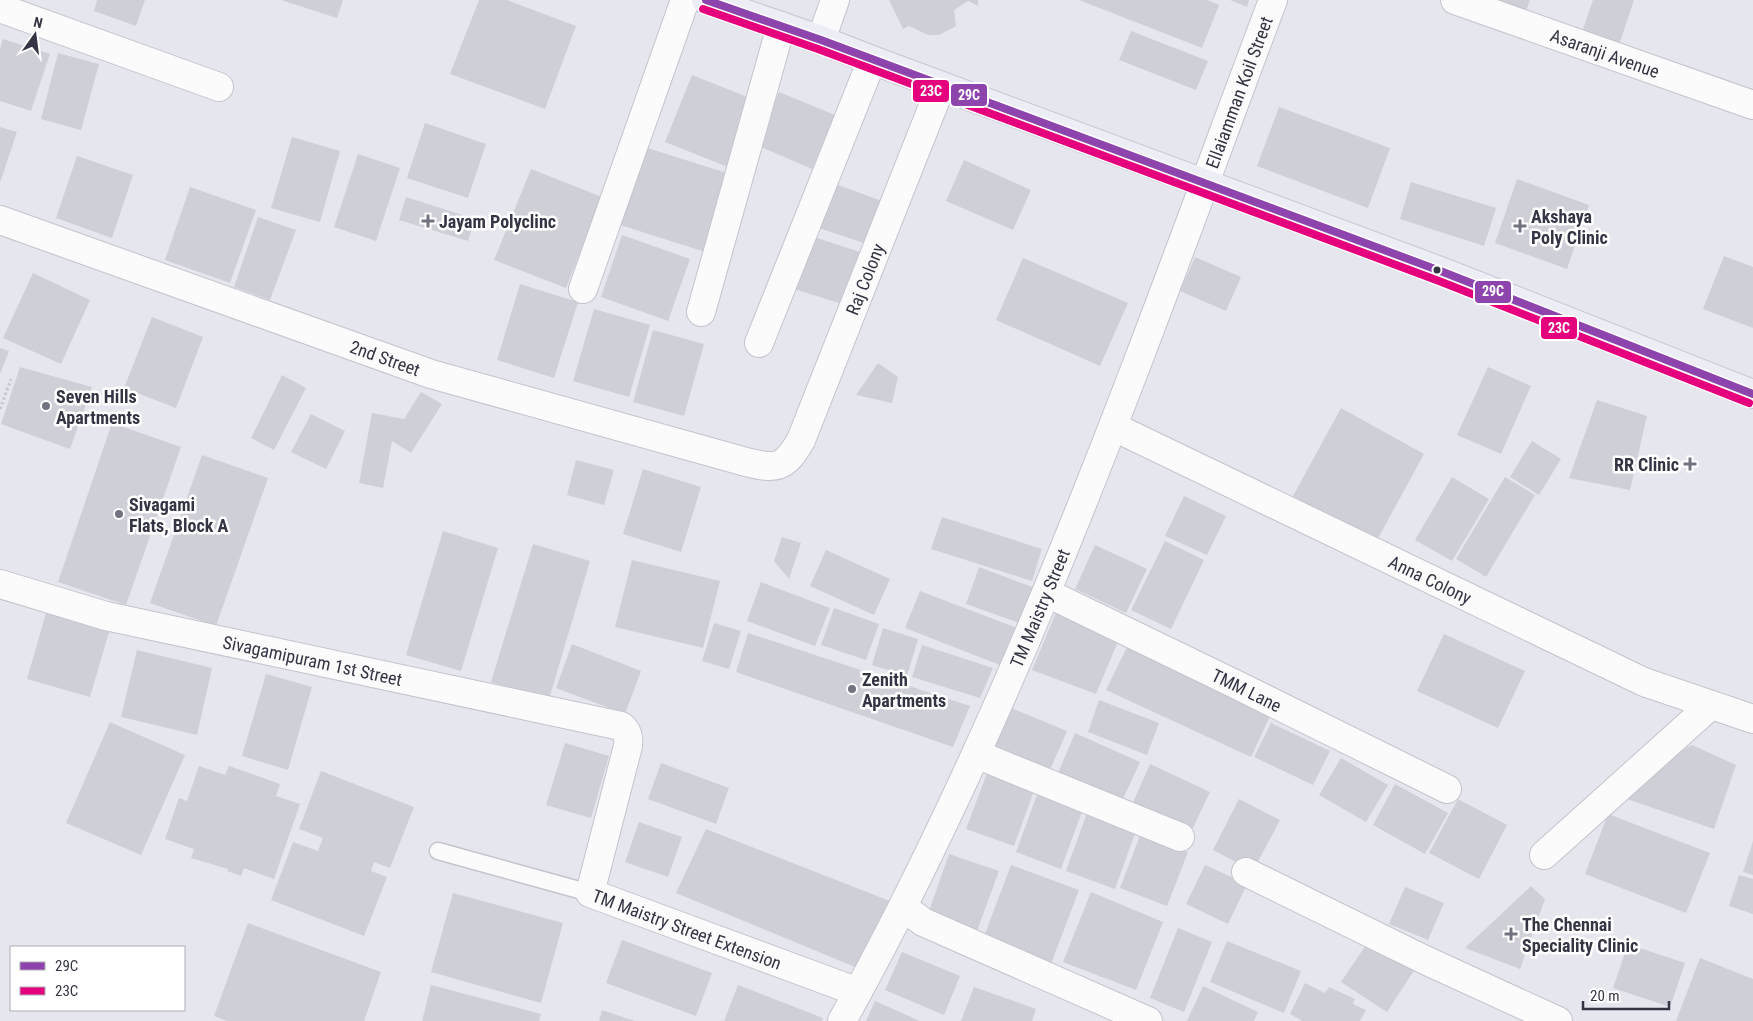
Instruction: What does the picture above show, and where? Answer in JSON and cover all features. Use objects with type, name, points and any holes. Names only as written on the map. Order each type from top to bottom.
[{"type":"main road","points":[[706,0],[820,40],[1443,272],[1753,394]]},
{"type":"street","points":[[583,289],[685,0]]},
{"type":"street","points":[[820,40],[835,0]]},
{"type":"street","name":"Ellaiamman Koil Street","points":[[1204,183],[1273,0]]},
{"type":"street","name":"Asaranji Avenue","points":[[1455,0],[1753,105]]},
{"type":"street","points":[[0,8],[219,87]]},
{"type":"street","points":[[701,312],[782,26]]},
{"type":"street","points":[[759,343],[872,60]]},
{"type":"street","name":"Raj Colony","points":[[779,465],[791,457],[801,440],[941,86]]},
{"type":"street","name":"TM Maistry Street","points":[[842,1021],[903,907],[976,754],[1047,593],[1114,427],[1204,183]]},
{"type":"street","name":"2nd Street","points":[[0,220],[430,374],[746,462],[763,466],[779,465]]},
{"type":"street","name":"Anna Colony","points":[[1114,427],[1644,682],[1753,719]]},
{"type":"street","name":"Sivagamipuram 1st Street","points":[[0,584],[106,616],[614,723],[627,730]]},
{"type":"street","name":"TMM Lane","points":[[1047,593],[1447,789]]},
{"type":"street","points":[[1544,855],[1711,704]]},
{"type":"street","name":"TM Maistry Street Extension","points":[[627,730],[628,746],[590,893],[858,992]]},
{"type":"street","points":[[976,754],[1180,837]]},
{"type":"street","points":[[1246,872],[1439,966],[1558,1021]]},
{"type":"street","points":[[903,907],[923,922],[1148,1021]]},
{"type":"lane","points":[[438,852],[590,893]]},
{"type":"path","points":[[0,409],[11,379]]},
{"type":"building","points":[[97,0],[145,0],[136,26],[94,11]]},
{"type":"building","points":[[281,0],[343,0],[337,18]]},
{"type":"building","points":[[479,0],[507,0],[576,26],[545,109],[450,74]]},
{"type":"building","points":[[889,0],[978,0],[978,6],[968,1],[954,10],[956,26],[939,35],[928,35],[909,26],[903,29]]},
{"type":"building","points":[[1079,0],[1207,0],[1219,5],[1202,48]]},
{"type":"building","points":[[1230,0],[1249,0],[1247,7]]},
{"type":"building","points":[[1492,0],[1530,0],[1524,16]]},
{"type":"building","points":[[1593,0],[1634,0],[1617,51],[1580,38]]},
{"type":"building","points":[[1131,31],[1208,61],[1196,90],[1119,60]]},
{"type":"building","points":[[3,39],[50,54],[31,111],[0,101],[0,49]]},
{"type":"building","points":[[58,53],[99,64],[81,130],[41,119]]},
{"type":"building","points":[[692,75],[755,100],[728,167],[665,142]]},
{"type":"building","points":[[779,92],[835,115],[812,169],[756,145]]},
{"type":"building","points":[[1279,107],[1390,148],[1368,208],[1257,166]]},
{"type":"building","points":[[425,123],[486,144],[468,198],[407,178]]},
{"type":"building","points":[[0,127],[17,132],[0,183]]},
{"type":"building","points":[[292,137],[340,151],[320,222],[271,208]]},
{"type":"building","points":[[638,145],[730,174],[705,252],[614,223]]},
{"type":"building","points":[[358,154],[400,168],[376,241],[334,227]]},
{"type":"building","points":[[77,156],[133,175],[112,238],[56,218]]},
{"type":"building","points":[[964,160],[1031,190],[1013,230],[946,201]]},
{"type":"building","points":[[531,169],[602,197],[566,288],[494,260]]},
{"type":"building","points":[[1517,179],[1589,205],[1567,269],[1495,243]]},
{"type":"building","points":[[1411,182],[1496,208],[1484,246],[1400,219]]},
{"type":"building","points":[[835,184],[882,201],[867,244],[819,228]]},
{"type":"building","points":[[190,187],[256,210],[230,283],[165,260]]},
{"type":"building","points":[[406,197],[475,219],[468,241],[399,220]]},
{"type":"building","points":[[258,217],[296,230],[270,300],[234,287]]},
{"type":"building","points":[[622,235],[690,259],[668,321],[601,297]]},
{"type":"building","points":[[811,236],[869,255],[852,307],[794,289]]},
{"type":"building","points":[[1724,256],[1753,267],[1753,328],[1703,309]]},
{"type":"building","points":[[1195,257],[1241,277],[1226,311],[1180,291]]},
{"type":"building","points":[[1023,258],[1128,303],[1100,366],[996,320]]},
{"type":"building","points":[[33,273],[90,300],[61,364],[3,338]]},
{"type":"building","points":[[520,284],[578,302],[554,378],[497,360]]},
{"type":"building","points":[[594,309],[650,325],[629,397],[573,381]]},
{"type":"building","points":[[152,317],[203,337],[176,408],[124,388]]},
{"type":"building","points":[[653,330],[704,344],[684,416],[633,402]]},
{"type":"building","points":[[0,348],[9,351],[0,374]]},
{"type":"building","points":[[878,363],[898,377],[892,403],[856,395]]},
{"type":"building","name":"Seven Hills Apartments","points":[[20,367],[92,387],[70,449],[1,424]]},
{"type":"building","points":[[1488,367],[1531,386],[1501,454],[1457,435]]},
{"type":"building","points":[[282,375],[306,388],[274,450],[251,438]]},
{"type":"building","points":[[421,392],[442,404],[411,453],[392,441],[383,488],[359,483],[372,413],[404,419]]},
{"type":"building","points":[[1597,400],[1647,416],[1630,490],[1569,478]]},
{"type":"building","points":[[1341,408],[1424,454],[1376,542],[1293,496]]},
{"type":"building","points":[[311,414],[345,431],[326,469],[291,452]]},
{"type":"building","name":"Sivagami Flats, Block A","points":[[112,423],[181,447],[126,605],[58,582]]},
{"type":"building","points":[[1532,441],[1561,459],[1539,495],[1510,477]]},
{"type":"building","points":[[202,455],[268,478],[216,626],[150,603]]},
{"type":"building","points":[[576,460],[614,470],[604,505],[567,495]]},
{"type":"building","points":[[643,469],[701,487],[681,552],[623,534]]},
{"type":"building","points":[[1452,477],[1489,499],[1452,561],[1415,540]]},
{"type":"building","points":[[1505,477],[1535,495],[1486,577],[1456,559]]},
{"type":"building","points":[[1184,496],[1226,516],[1207,555],[1165,536]]},
{"type":"building","points":[[942,517],[1042,549],[1032,581],[931,549]]},
{"type":"building","points":[[443,531],[498,548],[461,671],[406,655]]},
{"type":"building","points":[[782,537],[801,543],[789,579],[774,561]]},
{"type":"building","points":[[1165,541],[1204,560],[1171,629],[1131,610]]},
{"type":"building","points":[[533,544],[590,561],[549,699],[491,682]]},
{"type":"building","points":[[1095,545],[1147,569],[1126,613],[1075,589]]},
{"type":"building","points":[[826,550],[890,579],[874,615],[810,586]]},
{"type":"building","points":[[632,560],[720,581],[703,648],[615,627]]},
{"type":"building","points":[[979,567],[1035,588],[1022,624],[966,604]]},
{"type":"building","points":[[761,582],[830,608],[815,646],[747,621]]},
{"type":"building","points":[[920,591],[1019,629],[1005,667],[905,628]]},
{"type":"building","points":[[834,608],[879,624],[866,660],[821,645]]},
{"type":"building","points":[[1057,610],[1119,639],[1096,694],[1032,670]]},
{"type":"building","points":[[46,613],[109,632],[90,697],[27,679]]},
{"type":"building","points":[[714,623],[741,631],[729,669],[702,661]]},
{"type":"building","points":[[883,628],[918,639],[907,676],[872,665]]},
{"type":"building","name":"Zenith Apartments","points":[[748,633],[970,706],[953,747],[736,672]]},
{"type":"building","points":[[1444,634],[1525,671],[1498,728],[1417,691]]},
{"type":"building","points":[[572,644],[641,671],[625,714],[556,688]]},
{"type":"building","points":[[922,645],[993,668],[980,698],[912,677]]},
{"type":"building","points":[[1128,645],[1272,712],[1251,757],[1106,690]]},
{"type":"building","points":[[137,650],[212,668],[197,735],[121,717]]},
{"type":"building","points":[[266,674],[312,687],[288,770],[242,756]]},
{"type":"building","points":[[1099,700],[1159,723],[1147,755],[1088,732]]},
{"type":"building","points":[[1009,707],[1067,731],[1050,770],[992,746]]},
{"type":"building","points":[[110,722],[185,755],[141,855],[66,823]]},
{"type":"building","points":[[1271,723],[1330,751],[1313,785],[1254,757]]},
{"type":"building","points":[[1075,733],[1140,762],[1122,801],[1058,773]]},
{"type":"building","points":[[565,743],[609,756],[591,818],[546,805]]},
{"type":"building","points":[[1692,745],[1736,765],[1714,829],[1627,799],[1666,759]]},
{"type":"building","points":[[1341,758],[1388,785],[1366,822],[1319,795]]},
{"type":"building","points":[[661,763],[729,788],[716,824],[648,799]]},
{"type":"building","points":[[1150,764],[1210,792],[1190,834],[1131,807]]},
{"type":"building","points":[[199,766],[225,775],[229,766],[280,784],[276,796],[300,804],[274,879],[244,868],[241,876],[227,871],[228,869],[191,858],[194,849],[165,839],[179,798],[187,801]]},
{"type":"building","points":[[321,771],[414,807],[390,868],[374,862],[371,871],[387,877],[364,936],[271,900],[293,842],[318,851],[323,838],[299,829]]},
{"type":"building","points":[[987,773],[1034,791],[1014,846],[966,829]]},
{"type":"building","points":[[1395,784],[1448,813],[1425,854],[1373,825]]},
{"type":"building","points":[[1038,792],[1083,809],[1061,869],[1016,852]]},
{"type":"building","points":[[1239,799],[1280,820],[1253,871],[1213,850]]},
{"type":"building","points":[[1458,799],[1507,825],[1479,879],[1429,853]]},
{"type":"building","points":[[1088,810],[1137,828],[1115,889],[1066,871]]},
{"type":"building","points":[[1608,814],[1710,853],[1686,913],[1585,874]]},
{"type":"building","points":[[639,822],[682,837],[668,877],[625,862]]},
{"type":"building","points":[[706,829],[890,901],[860,969],[676,893]]},
{"type":"building","points":[[1141,833],[1188,852],[1167,906],[1120,888]]},
{"type":"building","points":[[1753,841],[1753,875],[1743,872]]},
{"type":"building","points":[[949,854],[999,871],[977,931],[928,914]]},
{"type":"building","points":[[1011,865],[1079,890],[1051,964],[983,939]]},
{"type":"building","points":[[1205,865],[1247,884],[1228,924],[1186,904]]},
{"type":"building","points":[[1739,875],[1753,879],[1753,914],[1729,906]]},
{"type":"building","points":[[1531,886],[1545,899],[1520,969],[1465,948]]},
{"type":"building","points":[[1405,887],[1444,903],[1428,940],[1389,924]]},
{"type":"building","points":[[1091,892],[1163,922],[1136,990],[1063,962]]},
{"type":"building","points":[[453,893],[563,923],[541,1003],[431,972]]},
{"type":"building","points":[[248,923],[381,972],[364,1021],[227,1021],[214,1016]]},
{"type":"building","points":[[1178,928],[1212,942],[1184,1012],[1150,998]]},
{"type":"building","points":[[1370,939],[1415,969],[1387,1012],[1341,982]]},
{"type":"building","points":[[622,940],[712,973],[696,1016],[606,983]]},
{"type":"building","points":[[1227,941],[1301,971],[1284,1013],[1210,982]]},
{"type":"building","points":[[1628,944],[1685,963],[1670,1007],[1613,988]]},
{"type":"building","points":[[902,952],[960,976],[944,1015],[885,990]]},
{"type":"building","points":[[1700,958],[1753,979],[1753,1021],[1676,1021]]},
{"type":"building","points":[[1305,983],[1325,993],[1329,987],[1355,999],[1353,1004],[1366,1010],[1360,1021],[1301,1021],[1290,1014]]},
{"type":"building","points":[[431,985],[541,1014],[539,1021],[422,1021]]},
{"type":"building","points":[[738,985],[823,1018],[822,1021],[724,1021]]},
{"type":"building","points":[[1203,986],[1258,1012],[1254,1021],[1187,1021]]},
{"type":"building","points":[[974,987],[1036,1009],[1032,1021],[961,1021]]},
{"type":"building","points":[[875,1001],[920,1021],[866,1021]]},
{"type":"building","points":[[602,1010],[635,1021],[599,1021]]},
{"type":"transit line","name":"29C","points":[[706,0],[821,40],[1443,272],[1753,394]]},
{"type":"transit line","name":"23C","points":[[703,9],[818,49],[1439,281],[1749,403]]},
{"type":"place","name":"Jayam Polyclinc","points":[[428,221]]},
{"type":"place","name":"Akshaya Poly Clinic","points":[[1520,226]]},
{"type":"place","name":"Seven Hills Apartments","points":[[46,406]]},
{"type":"place","name":"RR Clinic","points":[[1690,464]]},
{"type":"place","name":"Sivagami Flats, Block A","points":[[119,514]]},
{"type":"place","name":"Zenith Apartments","points":[[852,689]]},
{"type":"place","name":"The Chennai Speciality Clinic","points":[[1511,934]]}]
